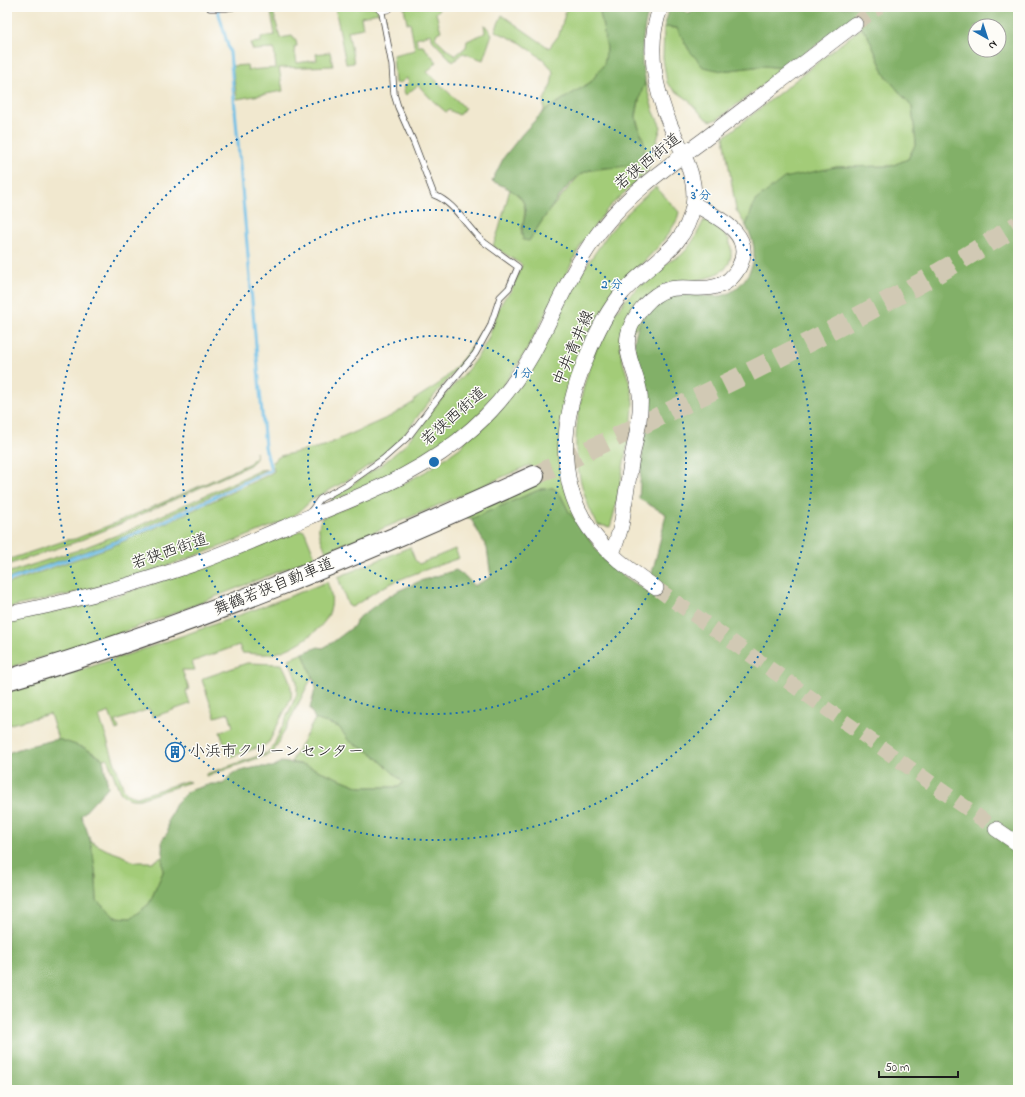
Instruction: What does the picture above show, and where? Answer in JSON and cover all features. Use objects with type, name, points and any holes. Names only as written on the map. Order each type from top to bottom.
[{"type":"highway","name":"舞鶴若狭自動車道","points":[[7,680],[107,650],[236,603],[362,552],[534,476]]},
{"type":"street","name":"中井青井線","points":[[656,588],[612,554],[589,528],[573,496],[566,459],[565,437],[570,404],[575,386],[592,344],[610,308],[624,291],[672,248],[684,232],[690,219],[694,204],[694,187],[690,168],[661,101],[654,68],[654,38],[656,23],[661,7]]},
{"type":"street","name":"若狭西街道","points":[[7,614],[86,597],[152,578],[223,553],[385,486],[424,466],[459,441],[489,414],[503,398],[524,367],[578,264],[604,225],[639,190],[855,24]]},
{"type":"street","points":[[612,554],[621,526],[641,403],[637,380],[628,356],[627,342],[630,327],[637,315],[656,295],[665,290],[675,288],[705,289],[718,286],[736,273],[742,257],[743,246],[738,235],[730,226],[718,217],[694,204]]},
{"type":"street","points":[[996,829],[1018,844]]},
{"type":"lane","points":[[210,8],[234,7]]},
{"type":"lane","points":[[307,518],[320,499],[346,485],[383,460],[409,436],[438,398],[475,354],[490,326],[500,297],[509,288],[518,267],[494,248],[485,243],[448,202],[434,195],[394,94],[392,65],[384,7]]},
{"type":"green space","points":[[270,7],[272,7],[280,38],[292,36],[296,41],[297,46],[294,47],[297,63],[317,60],[316,54],[330,52],[333,66],[279,68],[283,91],[237,99],[232,66],[247,65],[248,70],[276,68],[274,49],[253,50],[250,43],[261,42],[261,37],[275,35]]},
{"type":"green space","points":[[335,7],[377,7],[378,13],[361,17],[363,28],[348,31],[354,63],[346,64]]},
{"type":"green space","points":[[438,7],[439,10],[436,13],[441,31],[437,33],[435,38],[455,56],[466,47],[467,41],[485,33],[484,24],[492,34],[483,60],[463,53],[453,62],[433,41],[431,34],[416,38],[418,46],[423,46],[437,62],[427,72],[465,108],[459,115],[449,110],[446,112],[418,85],[406,95],[404,92],[404,87],[409,82],[407,78],[400,83],[395,83],[393,55],[415,50],[410,23],[407,23],[404,8]]},
{"type":"green space","points":[[567,7],[599,7],[607,48],[604,64],[591,82],[544,111],[544,100],[551,85],[553,74],[552,69],[544,60],[521,43],[495,31],[502,15],[549,48],[559,35]]},
{"type":"green space","points":[[599,7],[650,7],[642,47],[642,64],[645,83],[638,104],[636,117],[645,146],[643,155],[633,164],[594,169],[580,175],[571,182],[555,202],[529,241],[523,240],[522,231],[525,216],[524,203],[516,193],[492,181],[504,157],[523,133],[544,111],[591,82],[604,64],[607,48]]},
{"type":"green space","points":[[670,7],[678,7],[690,14],[695,7],[1018,7],[1018,1090],[7,1090],[7,757],[10,752],[58,739],[85,748],[103,759],[108,787],[81,816],[92,847],[97,901],[115,917],[131,918],[149,904],[163,872],[162,840],[168,832],[168,820],[177,802],[188,791],[211,784],[223,784],[233,773],[257,767],[273,767],[281,762],[305,765],[360,787],[399,787],[403,782],[373,754],[349,741],[339,727],[315,719],[310,708],[316,686],[303,653],[318,647],[323,648],[333,642],[354,626],[357,619],[380,602],[398,591],[420,581],[456,570],[466,577],[474,586],[491,577],[487,548],[471,519],[541,489],[553,488],[560,494],[569,512],[604,559],[621,574],[653,595],[651,577],[666,514],[639,499],[646,419],[643,391],[635,353],[635,341],[637,329],[643,318],[656,304],[667,297],[683,294],[720,296],[727,294],[739,286],[749,273],[754,259],[753,245],[746,226],[755,201],[784,178],[836,167],[891,166],[908,159],[916,143],[912,107],[885,75],[868,36],[853,18],[785,68],[763,66],[722,71],[703,67],[689,50],[677,28],[664,27]]},
{"type":"green space","points":[[664,27],[677,28],[689,50],[722,71],[763,66],[785,68],[718,119],[711,121],[705,118],[686,98],[667,83],[663,58]]},
{"type":"green space","points":[[861,28],[868,36],[885,75],[912,107],[916,143],[908,159],[891,166],[836,167],[755,201],[746,226],[736,210],[724,137]]},
{"type":"green space","points":[[645,82],[653,110],[661,127],[648,171],[609,207],[582,243],[527,350],[501,389],[472,422],[423,459],[331,502],[332,498],[385,462],[404,446],[440,400],[465,373],[478,356],[488,339],[499,308],[505,297],[511,291],[522,265],[493,246],[510,189],[521,198],[523,203],[525,213],[521,233],[529,241],[548,212],[578,177],[586,171],[607,168],[645,149],[636,117],[641,92]]},
{"type":"green space","points":[[655,187],[679,212],[677,220],[659,246],[633,273],[560,425],[589,540],[569,512],[560,494],[553,488],[541,489],[471,519],[464,516],[537,479],[530,465],[326,552],[319,530],[320,521],[323,517],[406,482],[425,472],[461,447],[565,303],[584,269],[608,234],[620,220]]},
{"type":"green space","points":[[704,220],[717,227],[729,239],[731,256],[725,269],[711,277],[693,281],[620,341],[620,349],[631,387],[633,403],[630,434],[610,527],[598,525],[589,508],[583,490],[578,471],[576,452],[576,433],[579,412],[589,368],[607,327],[618,310],[630,295],[650,276],[673,259],[679,257],[688,248]]},
{"type":"green space","points":[[484,328],[471,352],[423,409],[401,440],[381,457],[346,481],[315,497],[299,512],[287,520],[225,545],[150,572],[84,591],[7,608],[7,584],[110,547],[155,528],[268,475],[274,471],[272,462],[280,456],[324,446],[391,416],[414,402],[415,399],[437,385],[451,373]]},
{"type":"green space","points":[[256,452],[256,459],[250,465],[127,521],[76,542],[7,565],[7,560],[67,540],[75,539],[206,483],[250,463],[255,457]]},
{"type":"green space","points":[[267,469],[109,543],[7,579],[7,573],[78,550],[130,530],[260,470]]},
{"type":"green space","points":[[302,530],[305,532],[315,557],[162,618],[97,641],[7,668],[7,621],[53,612],[116,596],[200,568]]},
{"type":"green space","points":[[410,547],[415,560],[419,564],[455,549],[459,558],[397,580],[378,590],[354,606],[351,607],[348,605],[338,577]]},
{"type":"green space","points":[[327,582],[331,600],[330,611],[321,626],[296,645],[278,652],[263,654],[242,653],[239,645],[192,662],[195,670],[182,670],[189,689],[186,691],[190,704],[153,717],[149,709],[116,721],[119,729],[116,730],[109,712],[99,716],[124,790],[127,794],[137,797],[186,781],[190,782],[140,799],[129,798],[120,792],[107,758],[103,759],[85,748],[58,739],[50,714],[7,725],[7,692],[88,668],[168,641]]},
{"type":"green space","points":[[303,653],[312,677],[273,753],[206,776],[206,774],[267,753],[273,747],[297,694],[297,682],[289,659]]},
{"type":"green space","points":[[247,663],[282,664],[288,676],[291,698],[269,742],[265,745],[231,757],[228,755],[220,732],[233,727],[229,713],[215,717],[202,680]]},
{"type":"green space","points":[[315,719],[339,727],[349,741],[373,754],[403,782],[399,787],[360,787],[305,765],[291,762]]},
{"type":"green space","points":[[90,841],[134,862],[153,862],[162,857],[163,872],[149,904],[131,918],[115,917],[97,901],[96,876]]},
{"type":"waterway","points":[[7,581],[109,545],[154,526],[271,470],[265,447],[230,53],[217,7]]},
{"type":"tunnel","points":[[855,24],[879,7]]},
{"type":"tunnel","points":[[534,476],[681,406],[828,332],[924,281],[1018,225]]},
{"type":"tunnel","points":[[656,588],[996,829]]},
{"type":"place","name":"小浜市クリーンセンター","points":[[175,752]]}]
